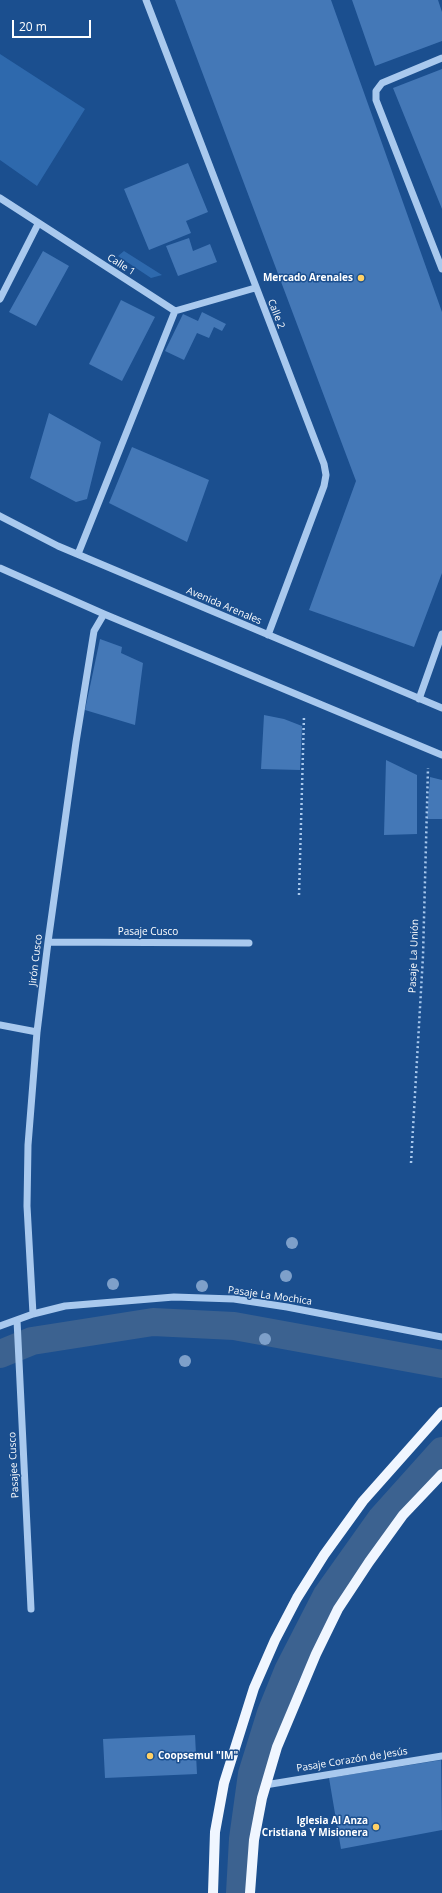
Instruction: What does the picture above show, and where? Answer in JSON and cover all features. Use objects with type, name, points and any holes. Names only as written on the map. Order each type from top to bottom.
[{"type":"main road","points":[[213,1893],[215,1832],[224,1783],[254,1688],[275,1640],[297,1598],[324,1555],[363,1501],[442,1412]]},
{"type":"main road","points":[[250,1893],[254,1840],[265,1785],[277,1747],[294,1703],[316,1654],[338,1608],[369,1562],[403,1516],[442,1474]]},
{"type":"street","name":"Calle 2","points":[[146,0],[255,288],[324,464],[326,475],[324,486],[268,635]]},
{"type":"street","points":[[442,58],[382,83],[376,91],[376,100],[442,269]]},
{"type":"street","name":"Calle 1","points":[[0,198],[38,224],[175,311]]},
{"type":"street","points":[[0,299],[38,224]]},
{"type":"street","points":[[78,554],[175,311],[255,288]]},
{"type":"street","name":"Avenida Arenales","points":[[0,516],[78,554],[442,708]]},
{"type":"street","points":[[0,568],[104,614],[442,755]]},
{"type":"street","name":"Jirón Cusco","points":[[33,1314],[27,1206],[27,1160],[37,1032],[48,942],[91,645],[94,632],[104,614]]},
{"type":"street","points":[[419,699],[442,634]]},
{"type":"street","name":"Pasaje Cusco","points":[[48,942],[249,943]]},
{"type":"street","points":[[0,1025],[37,1032]]},
{"type":"street","name":"Pasaje La Mochica","points":[[0,1326],[33,1314],[65,1306],[174,1297],[234,1299],[287,1307],[442,1337]]},
{"type":"street","name":"Pasajee Cusco","points":[[17,1320],[31,1609]]},
{"type":"street","name":"Pasaje Corazón de Jesús","points":[[265,1785],[442,1756]]},
{"type":"path","points":[[299,895],[304,697]]},
{"type":"path","name":"Pasaje La Unión","points":[[411,1163],[423,956],[429,750]]},
{"type":"shaded area","points":[[0,54],[85,109],[37,186],[0,160]]},
{"type":"shaded area","points":[[124,251],[162,275],[151,278],[118,256]]},
{"type":"building","name":"Mercado Arenales","points":[[175,0],[331,0],[442,312],[442,573],[414,647],[309,610],[356,481]]},
{"type":"building","points":[[352,0],[438,0],[442,12],[442,41],[375,66]]},
{"type":"building","points":[[442,69],[442,209],[393,88]]},
{"type":"building","points":[[188,163],[208,212],[186,221],[191,233],[149,250],[124,189]]},
{"type":"building","points":[[189,238],[193,251],[210,244],[217,262],[178,276],[166,246]]},
{"type":"building","points":[[43,251],[69,266],[36,326],[9,312]]},
{"type":"building","points":[[121,300],[155,317],[122,381],[89,364]]},
{"type":"building","points":[[202,312],[226,324],[222,331],[214,327],[209,338],[197,333],[184,360],[165,351],[183,314],[198,321]]},
{"type":"building","points":[[49,413],[101,442],[87,499],[76,502],[30,478]]},
{"type":"building","points":[[132,447],[209,480],[187,542],[109,503]]},
{"type":"building","points":[[100,639],[122,647],[121,653],[143,663],[135,725],[85,710]]},
{"type":"building","points":[[264,715],[284,719],[302,726],[300,770],[261,769]]},
{"type":"building","points":[[386,760],[417,775],[417,834],[384,835]]},
{"type":"building","points":[[430,777],[442,780],[442,819],[427,819]]},
{"type":"building","name":"Coopsemul \"IM\"","points":[[195,1735],[197,1774],[105,1778],[103,1739]]},
{"type":"building","points":[[441,1760],[442,1830],[341,1849],[329,1778]]},
{"type":"waterway","points":[[0,1354],[32,1341],[153,1322],[234,1326],[442,1364]]},
{"type":"waterway","points":[[240,1893],[243,1839],[252,1774],[271,1713],[288,1671],[327,1595],[381,1519],[442,1451]]},
{"type":"place","name":"Mercado Arenales","points":[[361,278]]},
{"type":"place","name":"Coopsemul \"IM\"","points":[[150,1756]]},
{"type":"place","name":"Iglesia Al Anza Cristiana Y Misionera","points":[[376,1827]]}]
